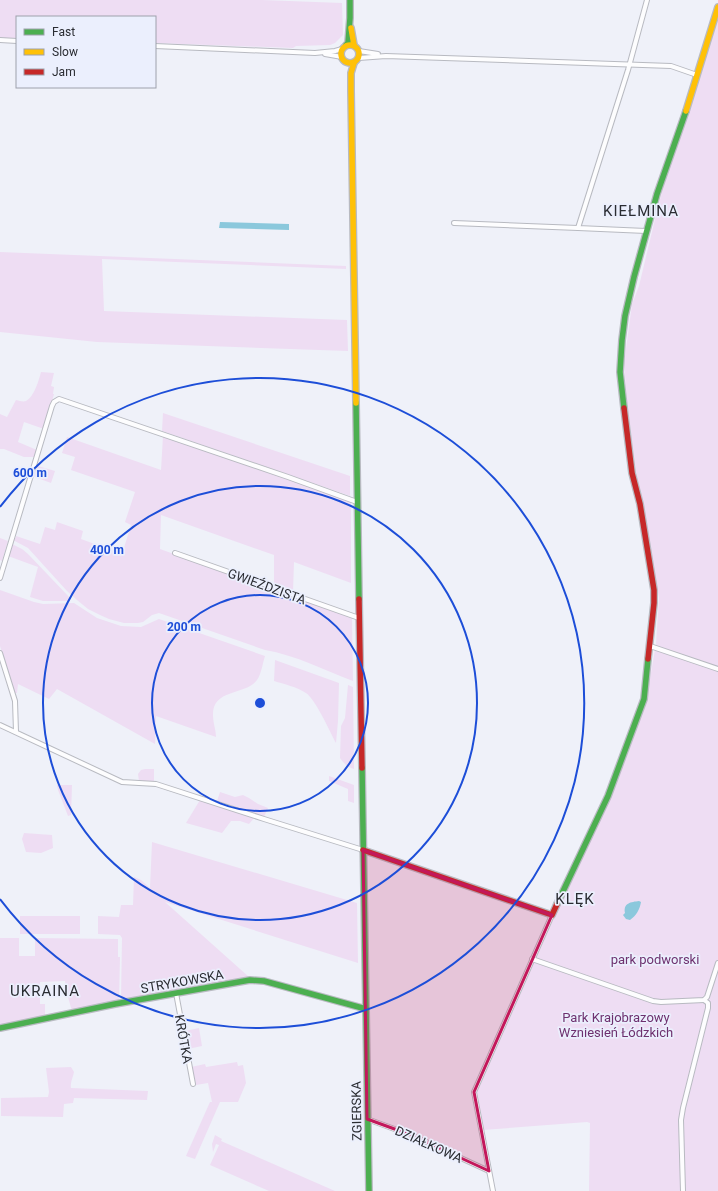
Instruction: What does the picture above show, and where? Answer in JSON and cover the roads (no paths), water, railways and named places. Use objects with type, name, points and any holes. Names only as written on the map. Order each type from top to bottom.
[{"type":"street","points":[[342,57],[344,48],[348,43],[350,0]]},
{"type":"street","points":[[578,228],[628,70],[628,64],[647,0]]},
{"type":"street","points":[[493,1191],[474,1092],[532,959],[602,809],[627,747],[644,699],[654,604],[654,590],[642,515],[634,483],[630,457],[620,372],[622,340],[625,316],[646,231],[718,7]]},
{"type":"street","points":[[350,18],[354,45],[359,51],[359,58]]},
{"type":"street","points":[[0,40],[16,41]]},
{"type":"street","points":[[315,53],[335,51],[354,45]]},
{"type":"street","points":[[156,46],[335,55],[342,57],[346,62],[349,70],[351,90]]},
{"type":"street","points":[[359,51],[386,56]]},
{"type":"street","points":[[351,90],[354,63],[359,58],[386,56],[671,66],[697,75]]},
{"type":"street","points":[[346,62],[354,63]]},
{"type":"street","name":"ZGIERSKA","points":[[351,90],[369,1191]]},
{"type":"street","points":[[454,222],[646,231]]},
{"type":"street","points":[[0,578],[52,406],[54,402],[59,400],[357,502]]},
{"type":"street","name":"GWIEŹDZISTA","points":[[175,553],[359,618]]},
{"type":"street","points":[[650,646],[718,669]]},
{"type":"street","points":[[0,653],[15,701],[16,732]]},
{"type":"street","points":[[0,725],[122,782],[156,784],[363,850],[552,915]]},
{"type":"street","points":[[532,959],[653,1001],[704,1000],[708,1003],[681,1120],[683,1191]]},
{"type":"street","points":[[704,1000],[707,997],[718,963]]},
{"type":"street","name":"STRYKOWSKA","points":[[0,1028],[250,980],[259,980],[366,1009]]},
{"type":"street","name":"KRÓTKA","points":[[176,993],[192,1084]]},
{"type":"street","name":"DZIAŁKOWA","points":[[367,1119],[412,1135],[489,1171]]},
{"type":"water","points":[[220,222],[289,224],[289,230],[219,228]]},
{"type":"water","points":[[639,901],[641,902],[639,910],[630,920],[626,919],[623,915],[625,913],[626,905]]},
{"type":"district","name":"KIEŁMINA","points":[[641,211]]},
{"type":"district","name":"KLĘK","points":[[575,899]]},
{"type":"district","name":"UKRAINA","points":[[45,991]]},
{"type":"park label","name":"park podworski","points":[[655,959]]},
{"type":"park label","name":"Park Krajobrazowy Wzniesień Łódzkich","points":[[616,1024]]}]
